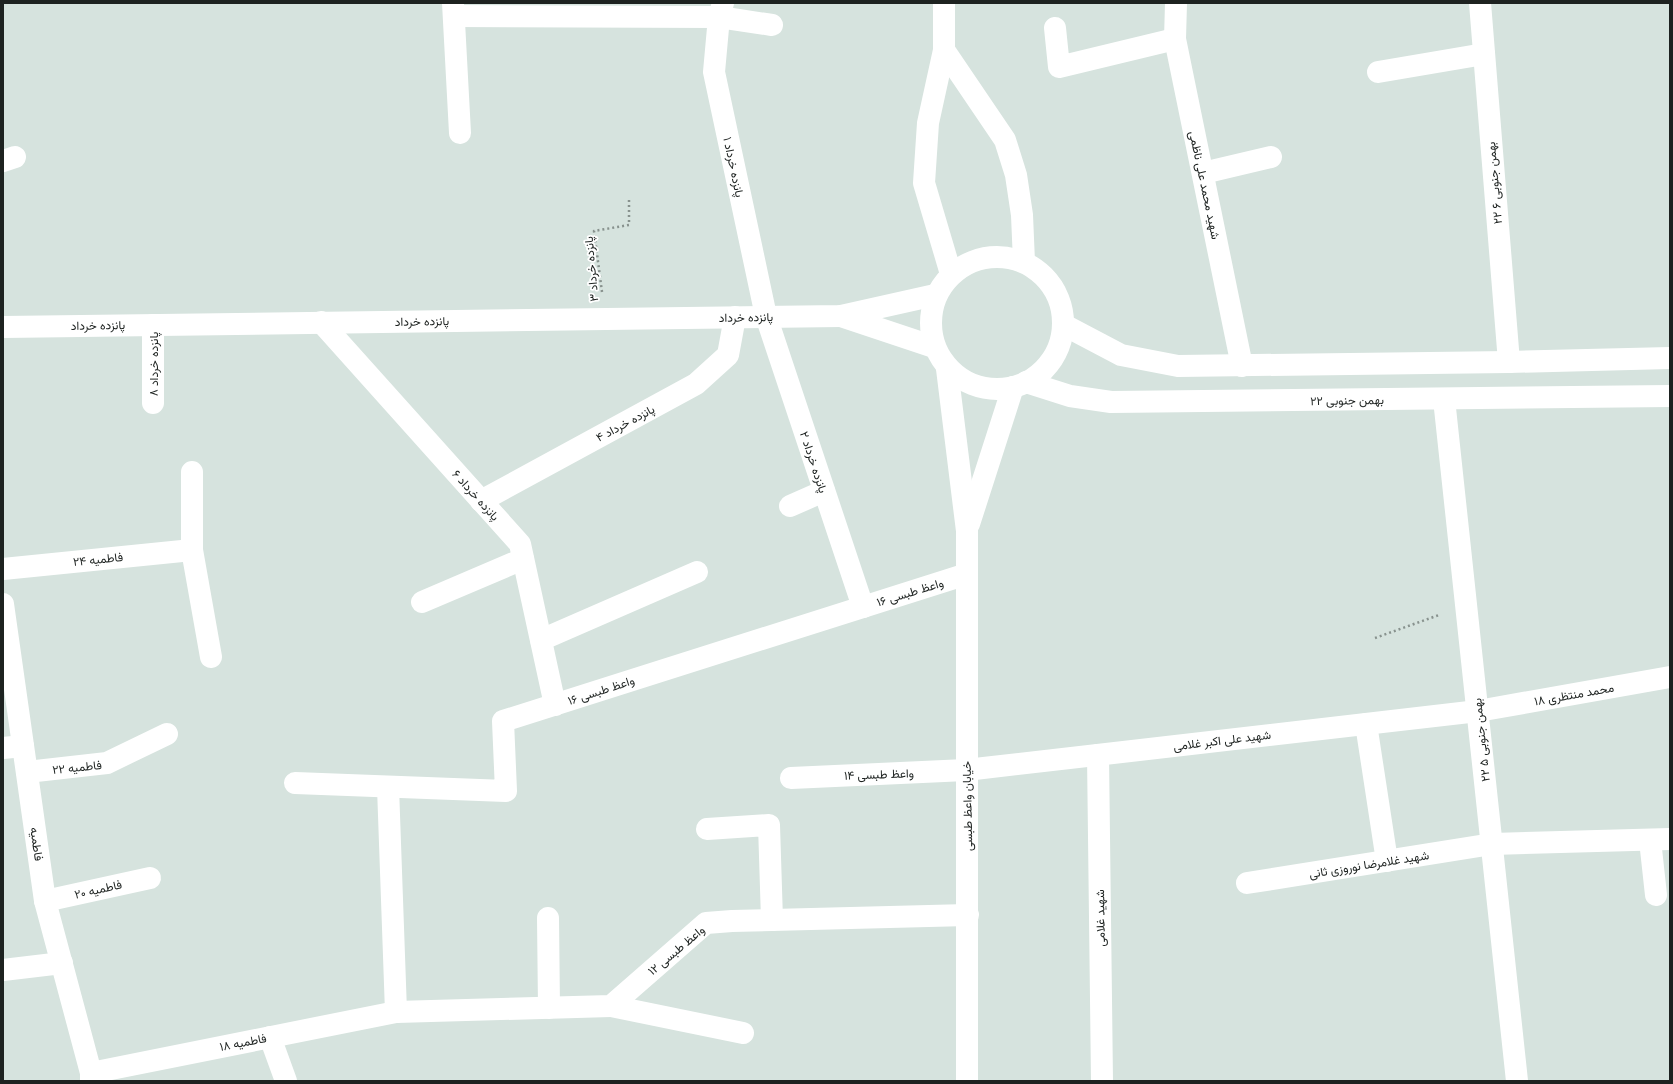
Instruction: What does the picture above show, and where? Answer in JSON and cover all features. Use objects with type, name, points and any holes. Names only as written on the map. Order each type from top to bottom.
[{"type":"street","points":[[944,3],[944,50],[928,123],[924,184],[951,274]]},
{"type":"street","name":"شهید محمد علی ناظمی","points":[[1176,3],[1176,39],[1242,366]]},
{"type":"street","name":"۲۲ بهمن جنوبی ۶","points":[[1480,3],[1509,362]]},
{"type":"street","points":[[460,133],[453,10],[721,10],[772,25]]},
{"type":"street","name":"پانزده خرداد ۱","points":[[721,10],[714,72],[766,316]]},
{"type":"street","points":[[1055,28],[1059,67],[1176,39]]},
{"type":"street","points":[[944,50],[1005,140],[1016,174],[1022,215],[1024,262]]},
{"type":"street","points":[[1378,72],[1484,54]]},
{"type":"street","points":[[1203,173],[1271,157]]},
{"type":"street","points":[[998,256],[1024,262],[1045,277],[1059,299],[1064,325],[1058,351],[1042,372],[1020,385],[994,391],[969,385],[947,369],[934,347],[929,321],[935,296],[951,274],[973,260],[998,256]]},
{"type":"street","points":[[841,316],[935,296]]},
{"type":"street","name":"پانزده خرداد ۲","points":[[766,316],[863,607]]},
{"type":"street","points":[[841,316],[934,347]]},
{"type":"street","name":"پانزده خرداد","points":[[3,326],[841,316]]},
{"type":"street","name":"پانزده خرداد ۴","points":[[481,501],[696,384],[728,355],[735,317]]},
{"type":"street","name":"پانزده خرداد ۶","points":[[321,322],[520,544],[555,705]]},
{"type":"street","name":"پانزده خرداد ۸","points":[[153,324],[153,403]]},
{"type":"street","points":[[1064,325],[1121,355],[1178,366],[1509,362],[1670,358]]},
{"type":"street","points":[[947,369],[967,531]]},
{"type":"street","points":[[967,531],[1020,385]]},
{"type":"street","name":"۲۲ بهمن جنوبی","points":[[1020,385],[1070,396],[1111,402],[1670,396]]},
{"type":"street","name":"۲۲ بهمن جنوبی ۵","points":[[1444,399],[1517,1081]]},
{"type":"street","points":[[192,472],[192,550],[212,657]]},
{"type":"street","points":[[790,506],[824,491]]},
{"type":"street","name":"خیابان واعظ طبسی","points":[[967,531],[967,1081]]},
{"type":"street","name":"فاطمیه ۲۴","points":[[3,569],[192,550]]},
{"type":"street","points":[[422,602],[523,559]]},
{"type":"street","points":[[540,640],[697,572]]},
{"type":"street","name":"واعظ طبسی ۱۶","points":[[295,783],[506,791],[503,721],[967,574]]},
{"type":"street","name":"فاطمیه","points":[[3,604],[13,747],[27,772],[45,901],[91,1077]]},
{"type":"street","name":"محمد منتظری ۱۸","points":[[1478,711],[1670,677]]},
{"type":"street","name":"شهید علی اکبر غلامی","points":[[966,770],[1478,711]]},
{"type":"street","points":[[1366,724],[1387,861]]},
{"type":"street","name":"فاطمیه ۲۲","points":[[27,772],[107,763],[167,734]]},
{"type":"street","name":"شهید غلامی","points":[[1098,754],[1102,1081]]},
{"type":"street","name":"واعظ طبسی ۱۴","points":[[791,778],[966,770]]},
{"type":"street","points":[[388,787],[396,1012],[610,1006],[743,1033]]},
{"type":"street","points":[[707,829],[769,825],[772,920]]},
{"type":"street","points":[[1656,895],[1660,839]]},
{"type":"street","name":"شهید غلامرضا نوروزی ثانی","points":[[1247,883],[1492,844],[1660,839]]},
{"type":"street","name":"فاطمیه ۲۰","points":[[45,901],[150,878]]},
{"type":"street","name":"واعظ طبسی ۱۲","points":[[610,1006],[706,923],[732,920],[968,915]]},
{"type":"street","points":[[548,918],[549,1008]]},
{"type":"street","points":[[3,970],[62,963]]},
{"type":"street","name":"فاطمیه ۱۸","points":[[91,1077],[270,1037],[396,1012]]},
{"type":"street","points":[[270,1037],[286,1081]]},
{"type":"path","name":"پانزده خرداد ۳","points":[[605,318],[594,231],[629,225],[629,197]]},
{"type":"path","points":[[1375,638],[1466,605]]}]
